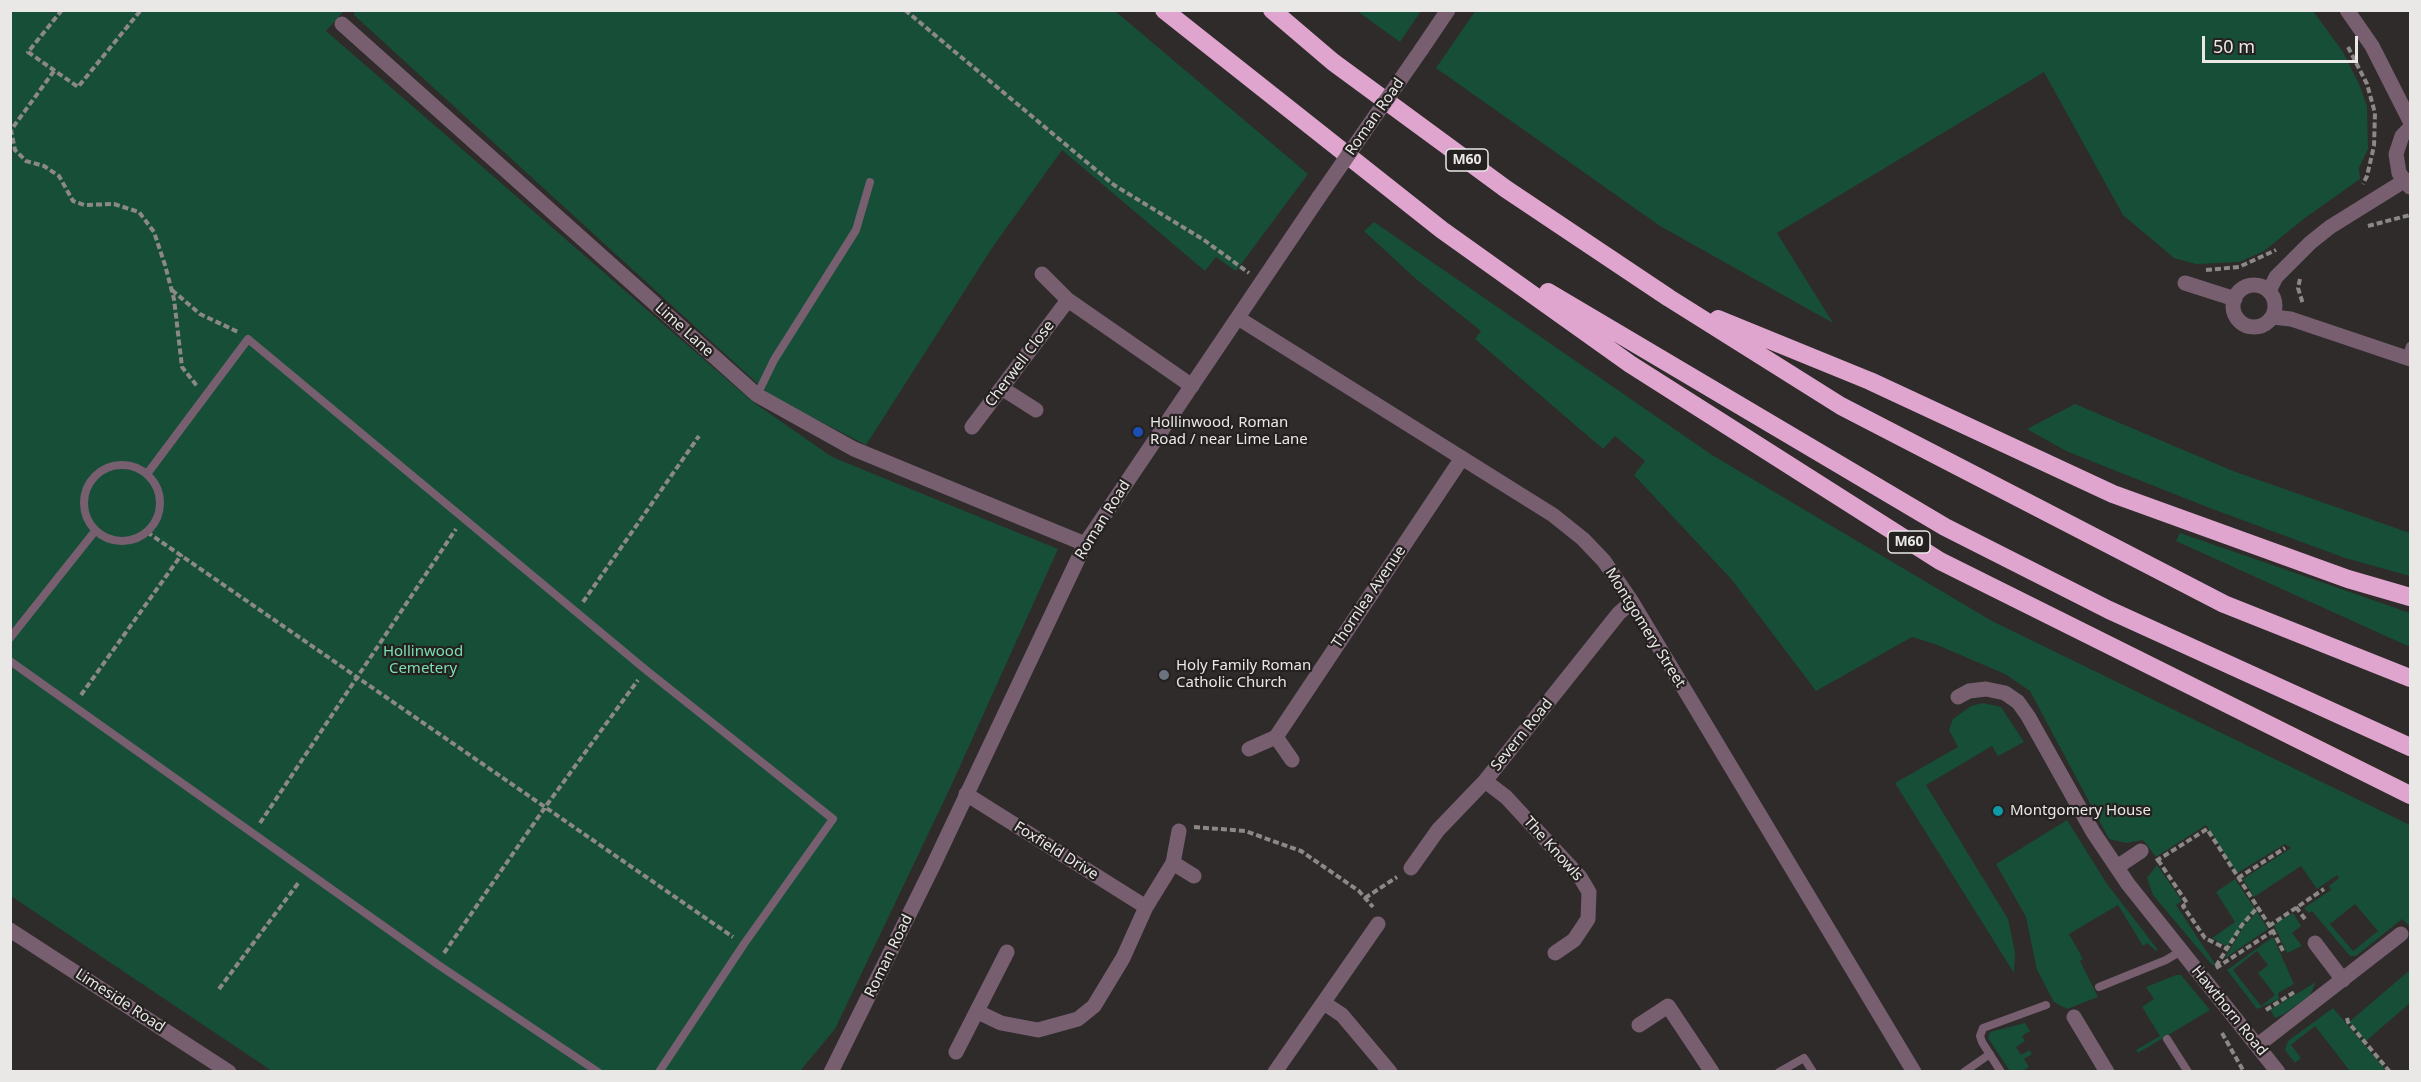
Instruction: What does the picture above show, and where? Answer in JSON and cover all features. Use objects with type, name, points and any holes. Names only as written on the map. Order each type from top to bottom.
[{"type":"highway","name":"M60","points":[[1164,10],[1442,230],[1630,364],[1940,561],[2410,795]]},
{"type":"highway","name":"M60","points":[[1272,10],[1333,62],[1506,189],[1669,298],[1841,406],[2224,604],[2410,678]]},
{"type":"highway","name":"M60","points":[[1442,230],[1945,527],[2109,610],[2410,747]]},
{"type":"highway","name":"M60","points":[[1669,298],[1870,381],[2113,494],[2348,579],[2410,597]]},
{"type":"street","name":"Roman Road","points":[[831,1071],[1085,544],[1448,10]]},
{"type":"street","points":[[2347,10],[2372,46],[2410,121]]},
{"type":"street","name":"Lime Lane","points":[[342,24],[757,395],[854,449],[1085,544]]},
{"type":"street","points":[[2269,291],[2276,277],[2310,243],[2330,227],[2407,184],[2396,164],[2396,154],[2398,145],[2410,128]]},
{"type":"street","points":[[1041,274],[1068,300],[1192,386]]},
{"type":"street","points":[[2185,284],[2235,299]]},
{"type":"street","points":[[2250,286],[2260,286],[2269,291],[2275,303],[2272,317],[2262,326],[2248,326],[2242,323],[2235,313],[2235,299],[2241,291],[2250,286]]},
{"type":"street","name":"Cherwell Close","points":[[972,427],[1068,300]]},
{"type":"street","points":[[2272,317],[2291,319],[2409,355]]},
{"type":"street","name":"Montgomery Street","points":[[1238,318],[1553,515],[1583,539],[1604,561],[1632,603],[1914,1071]]},
{"type":"street","points":[[1003,388],[1036,410]]},
{"type":"street","name":"Thornlea Avenue","points":[[1276,737],[1462,458]]},
{"type":"street","name":"Severn Road","points":[[1411,868],[1438,830],[1485,781],[1619,614],[1632,603]]},
{"type":"street","name":"Hawthorn Road","points":[[1958,697],[1969,691],[1986,689],[2005,693],[2018,702],[2093,832],[2117,867],[2181,951],[2278,1071]]},
{"type":"street","points":[[1249,749],[1276,737],[1292,760]]},
{"type":"street","name":"The Knowls","points":[[1485,781],[1521,813],[1580,877],[1589,892],[1588,920],[1574,940],[1555,953]]},
{"type":"street","name":"Foxfield Drive","points":[[966,795],[1146,908]]},
{"type":"street","points":[[978,1012],[1009,1026],[1038,1030],[1078,1019],[1094,1006],[1106,988],[1146,908],[1173,863],[1179,831]]},
{"type":"street","points":[[2117,867],[2141,851]]},
{"type":"street","points":[[1173,863],[1194,876]]},
{"type":"street","points":[[1275,1071],[1378,924]]},
{"type":"street","name":"Limeside Road","points":[[10,930],[229,1071]]},
{"type":"street","points":[[2258,1045],[2401,934]]},
{"type":"street","points":[[2315,943],[2343,980]]},
{"type":"street","points":[[957,1052],[1007,952]]},
{"type":"street","points":[[1324,1003],[1342,1015],[1390,1071]]},
{"type":"street","points":[[1639,1025],[1668,1006],[1712,1071]]},
{"type":"street","points":[[2074,1017],[2107,1071]]},
{"type":"lane","points":[[757,395],[774,360],[856,231],[870,182]]},
{"type":"lane","points":[[147,474],[248,339],[646,670],[833,819],[744,944],[659,1071]]},
{"type":"lane","points":[[123,465],[136,467],[147,474],[158,490],[160,509],[147,531],[138,538],[116,541],[96,531],[88,520],[84,508],[84,495],[98,472],[123,465]]},
{"type":"lane","points":[[10,638],[96,531]]},
{"type":"lane","points":[[10,661],[437,963],[598,1071]]},
{"type":"lane","name":"Hawthorn Road","points":[[2099,987],[2166,960],[2181,951]]},
{"type":"lane","points":[[2001,1071],[1980,1036],[1983,1028],[2046,1005]]},
{"type":"lane","points":[[2167,1039],[2188,1071]]},
{"type":"lane","points":[[1964,1071],[1990,1054]]},
{"type":"lane","points":[[1779,1071],[1804,1058],[1813,1071]]},
{"type":"path","points":[[62,10],[28,52],[78,87],[141,10]]},
{"type":"path","points":[[905,10],[1114,185],[1204,240],[1261,283]]},
{"type":"path","points":[[2347,44],[2367,84],[2375,113],[2375,140],[2367,176],[2357,189]]},
{"type":"path","points":[[54,72],[11,130],[15,150],[26,161],[44,166],[59,176],[73,201],[84,205],[114,204],[139,212],[154,232],[171,289],[182,367],[189,378],[207,394]]},
{"type":"path","points":[[2364,227],[2410,215]]},
{"type":"path","points":[[2198,270],[2240,267],[2265,257],[2283,245]]},
{"type":"path","points":[[2302,273],[2298,288],[2302,303],[2306,308]]},
{"type":"path","points":[[171,289],[200,314],[231,326],[248,339]]},
{"type":"path","points":[[576,612],[699,436]]},
{"type":"path","points":[[253,833],[463,518]]},
{"type":"path","points":[[147,531],[744,944]]},
{"type":"path","points":[[73,706],[182,554]]},
{"type":"path","points":[[437,963],[546,806],[646,670]]},
{"type":"path","points":[[1179,831],[1192,827],[1245,831],[1301,851],[1374,907]]},
{"type":"path","points":[[2227,949],[2205,938],[2183,906],[2187,903],[2157,861],[2206,829],[2270,926],[2284,953]]},
{"type":"path","points":[[2238,878],[2285,848]]},
{"type":"path","points":[[1365,898],[1411,868]]},
{"type":"path","points":[[219,989],[307,871]]},
{"type":"path","points":[[2270,926],[2324,889]]},
{"type":"path","points":[[2296,907],[2305,919]]},
{"type":"path","points":[[2258,908],[2214,969],[2273,931]]},
{"type":"path","points":[[2266,1010],[2299,989]]},
{"type":"path","points":[[2347,1018],[2390,1071]]},
{"type":"path","points":[[2220,1030],[2244,1071]]},
{"type":"green space","points":[[354,10],[1115,11],[1308,174],[1236,271],[1216,257],[1205,271],[1062,150],[992,248],[866,445],[771,396],[354,15]]},
{"type":"green space","points":[[1476,10],[2313,11],[2343,52],[2359,84],[2367,106],[2368,149],[2359,168],[2360,179],[2264,251],[2239,262],[2196,264],[2174,258],[2123,215],[2044,72],[1777,233],[1833,323],[1660,226],[1436,68]]},
{"type":"green space","name":"Hollinwood Cemetery","points":[[10,11],[344,11],[326,31],[753,402],[832,457],[1058,549],[951,786],[835,1029],[800,1071],[272,1071],[11,896]]},
{"type":"green space","points":[[1357,11],[1421,11],[1400,42]]},
{"type":"green space","points":[[1374,222],[1712,455],[1992,621],[2410,825],[2410,927],[2402,919],[2356,956],[2350,956],[2312,911],[2309,913],[2304,908],[2331,890],[2329,886],[2339,878],[2337,875],[2317,889],[2301,866],[2254,897],[2243,879],[2291,848],[2285,844],[2237,873],[2206,825],[2156,857],[2143,840],[2126,843],[2109,839],[2030,691],[2005,674],[1935,644],[1912,637],[1816,691],[1732,580],[1634,475],[1645,461],[1615,436],[1603,449],[1475,339],[1481,331],[1416,279],[1364,231]],"holes":[[[2355,904],[2378,931],[2353,951],[2330,924]]]},
{"type":"green space","points":[[2075,404],[2233,471],[2410,533],[2410,576],[2345,558],[2207,507],[2066,451],[2027,429]]},
{"type":"green space","points":[[2180,533],[2410,613],[2410,647],[2176,541]]},
{"type":"green space","points":[[1983,703],[2001,707],[2024,742],[1998,756],[1992,746],[1926,785],[2008,919],[2015,952],[2014,973],[1895,783],[1958,747],[1949,730],[1953,719],[1971,706]]},
{"type":"green space","points":[[2067,820],[2107,884],[2158,950],[2156,951],[2147,943],[2143,946],[2118,905],[2069,934],[2083,959],[2080,961],[2098,997],[2067,1009],[2054,1002],[2037,970],[2026,917],[1996,864]]},
{"type":"green space","points":[[2157,865],[2182,901],[2176,905],[2215,964],[2212,965],[2153,895],[2147,878]]},
{"type":"green space","points":[[2235,879],[2255,909],[2227,947],[2212,938],[2235,922],[2216,892]]},
{"type":"green space","points":[[2257,912],[2268,929],[2224,959],[2244,926]]},
{"type":"green space","points":[[2293,913],[2301,926],[2292,933],[2302,946],[2287,953],[2274,925]]},
{"type":"green space","points":[[2273,937],[2294,984],[2278,993],[2279,999],[2257,1009],[2227,970]],"holes":[[[2257,951],[2268,965],[2258,973],[2275,995],[2261,1006],[2233,970]]]},
{"type":"green space","points":[[2410,970],[2410,1003],[2366,1041],[2349,1022]]},
{"type":"green space","points":[[2181,975],[2210,1010],[2138,1053],[2136,1050],[2160,1036],[2142,1007],[2154,999],[2146,987]]},
{"type":"green space","points":[[2316,982],[2310,995],[2275,1018],[2270,1010]]},
{"type":"green space","points":[[2333,1008],[2385,1069],[2382,1071],[2350,1071],[2315,1026],[2291,1045],[2301,1058],[2295,1063],[2285,1050],[2288,1041]]},
{"type":"green space","points":[[2025,1023],[2030,1031],[2022,1036],[2025,1041],[2016,1047],[2021,1055],[2029,1050],[2032,1054],[2024,1059],[2029,1067],[2022,1071],[2010,1071],[1988,1038],[1990,1032]]},
{"type":"place","name":"Hollinwood, Roman Road / near Lime Lane","points":[[1138,432]]},
{"type":"place","name":"Holy Family Roman Catholic Church","points":[[1164,675]]},
{"type":"place","name":"Montgomery House","points":[[1998,811]]}]
